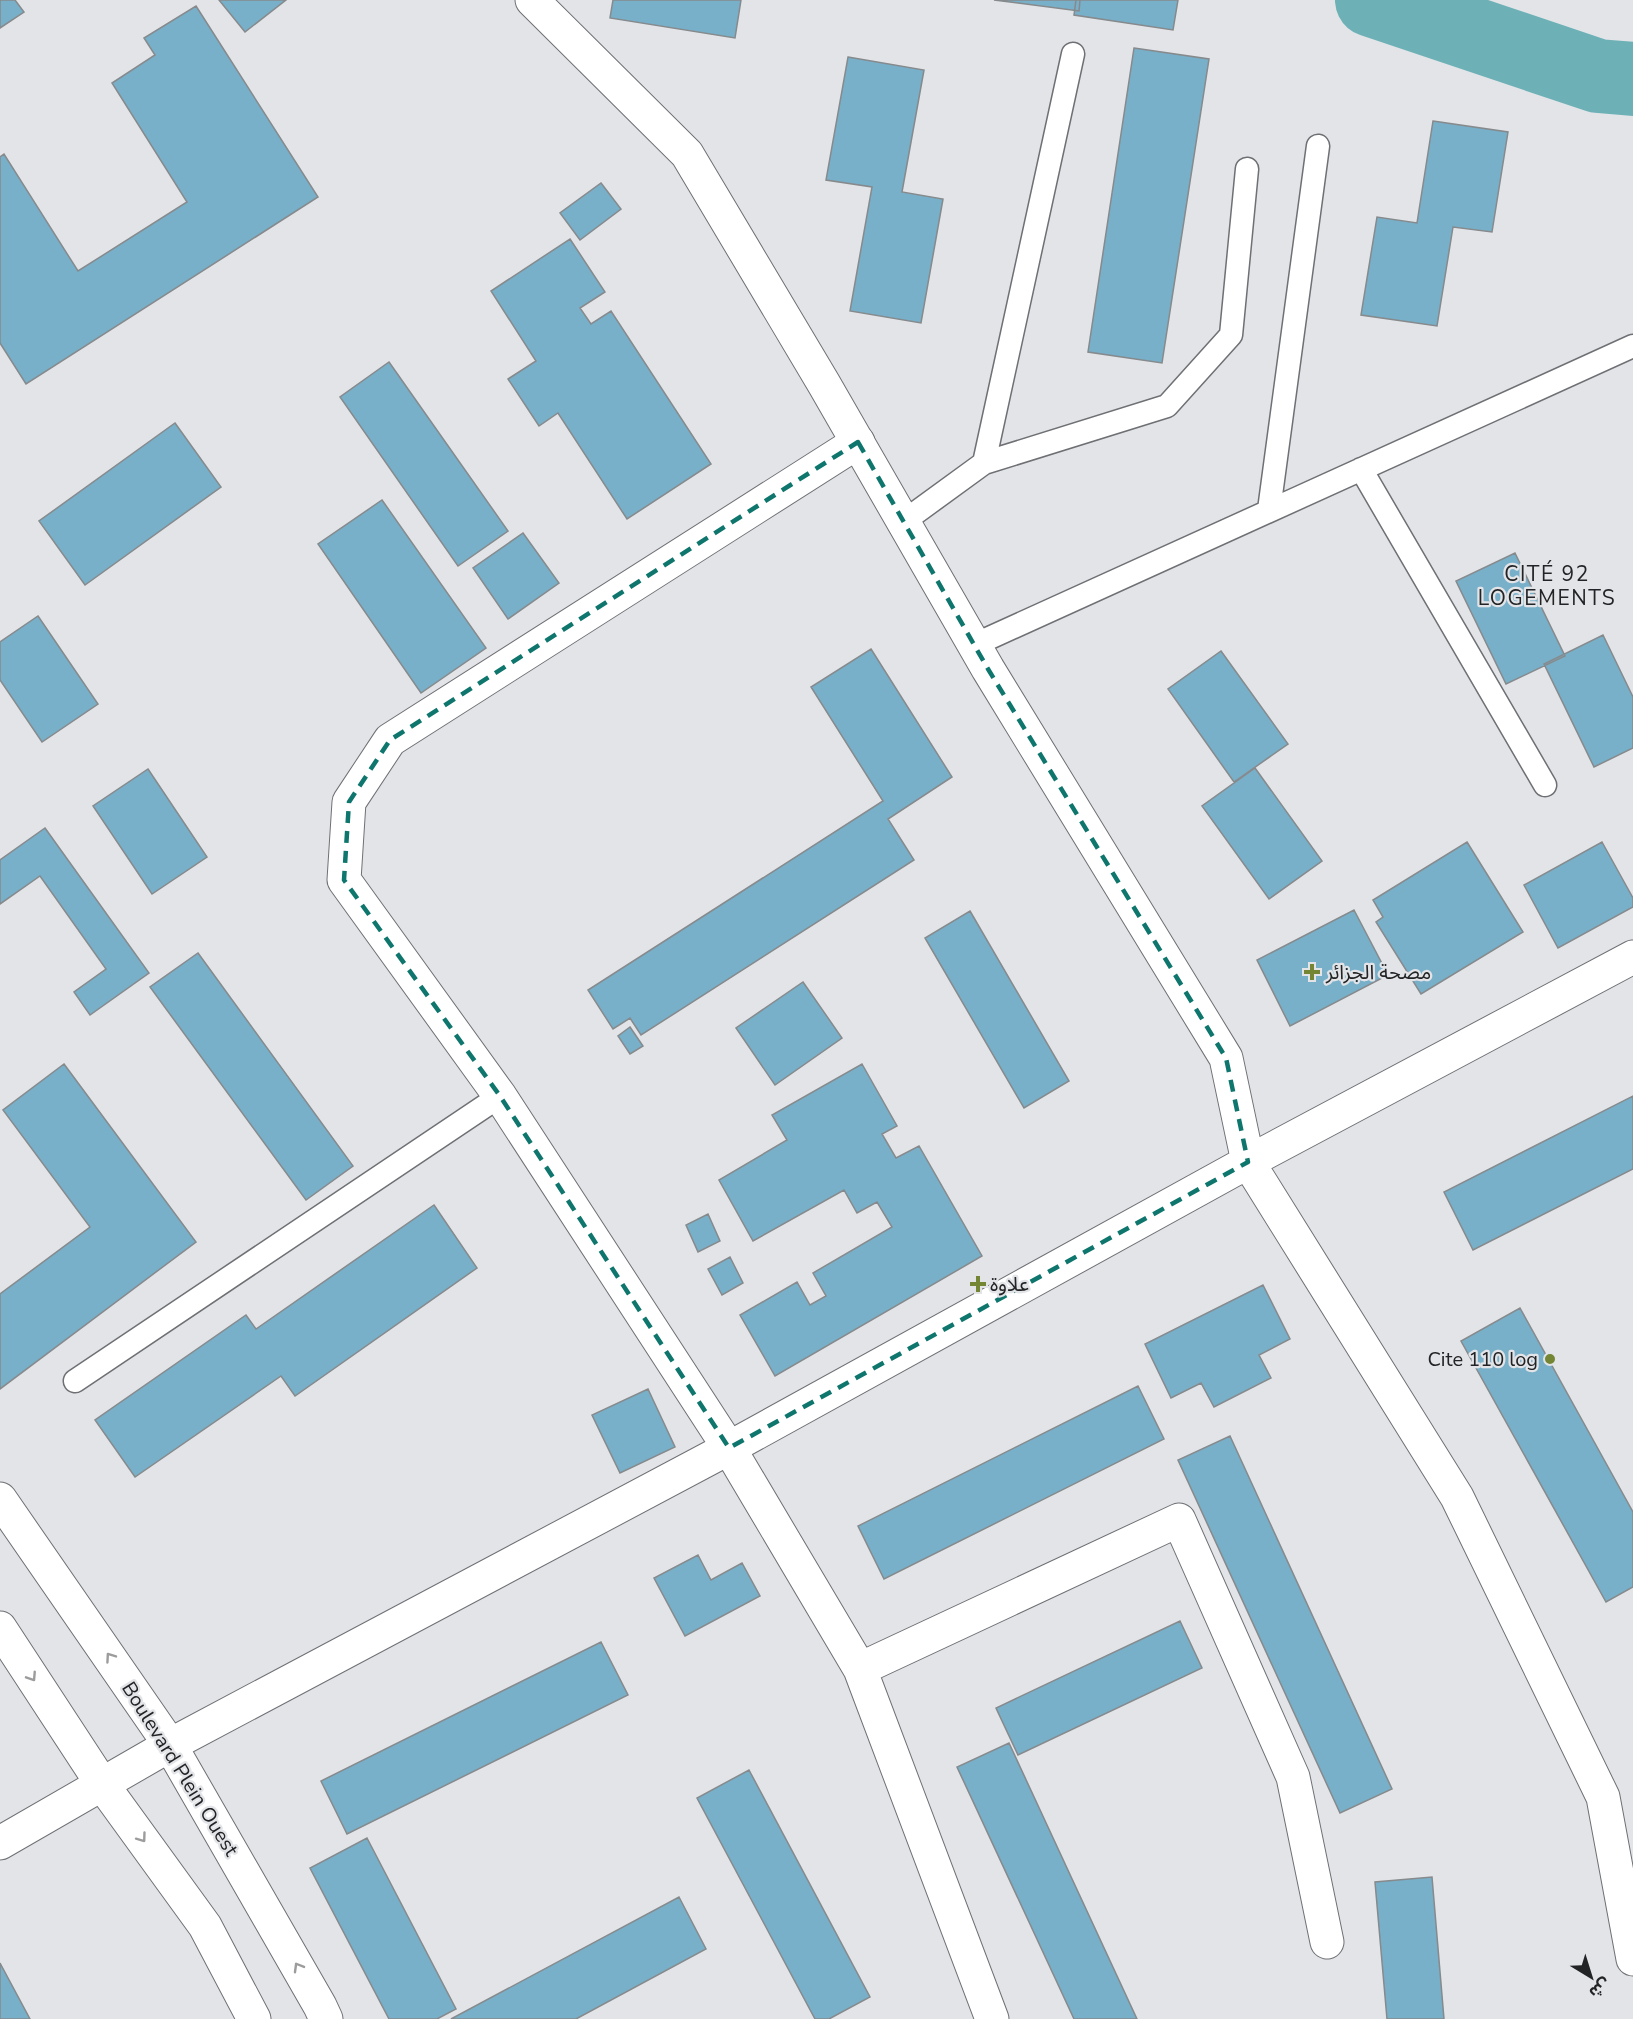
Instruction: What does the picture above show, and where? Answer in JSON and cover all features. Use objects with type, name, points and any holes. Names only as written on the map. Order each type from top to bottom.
[{"type":"street","points":[[532,0],[687,154],[858,442],[974,645],[1226,1058],[1248,1162],[1457,1497],[1603,1797],[1633,1959]]},
{"type":"street","points":[[858,442],[390,740],[349,802],[344,880],[500,1096],[729,1448],[860,1669],[992,2019]]},
{"type":"street","points":[[0,1843],[170,1745],[729,1448],[1248,1162],[1633,957]]},
{"type":"street","name":"Boulevard Plein Ouest","points":[[0,1498],[170,1745],[315,1996],[326,2019]]},
{"type":"street","points":[[860,1669],[1179,1520],[1293,1777],[1327,1942]]},
{"type":"street","points":[[0,1628],[102,1784],[205,1926],[254,2019]]},
{"type":"lane","points":[[984,463],[1073,54]]},
{"type":"lane","points":[[1269,510],[1318,146]]},
{"type":"lane","points":[[903,522],[984,463],[1167,406],[1231,335],[1247,169]]},
{"type":"lane","points":[[974,645],[1633,346]]},
{"type":"lane","points":[[1361,469],[1545,786]]},
{"type":"lane","points":[[75,1381],[500,1096]]},
{"type":"highlighted area","points":[[858,442],[988,669],[1226,1058],[1248,1162],[729,1448],[500,1096],[344,880],[349,802],[390,740]]},
{"type":"building","points":[[0,0],[15,0],[24,12],[0,28]]},
{"type":"building","points":[[219,0],[286,0],[245,32]]},
{"type":"building","points":[[613,0],[741,0],[735,38],[610,18]]},
{"type":"building","points":[[994,0],[1080,0],[1079,11]]},
{"type":"building","points":[[1076,0],[1178,0],[1173,30],[1074,15]]},
{"type":"building","points":[[196,6],[318,197],[26,384],[0,343],[0,157],[4,154],[78,271],[187,202],[112,83],[155,55],[144,38]]},
{"type":"building","points":[[1134,48],[1209,59],[1162,363],[1088,352]]},
{"type":"building","points":[[848,57],[924,70],[902,192],[943,199],[921,323],[850,311],[872,187],[826,180]]},
{"type":"building","points":[[1433,121],[1508,132],[1492,232],[1453,227],[1437,326],[1361,315],[1377,217],[1417,223]]},
{"type":"building","points":[[601,183],[621,209],[580,240],[560,213]]},
{"type":"building","points":[[570,239],[605,292],[580,308],[591,324],[611,311],[711,464],[627,519],[558,413],[539,426],[508,379],[536,361],[491,291]]},
{"type":"building","points":[[389,362],[508,531],[458,566],[340,397]]},
{"type":"building","points":[[175,423],[221,487],[85,585],[39,521]]},
{"type":"building","points":[[382,500],[486,648],[421,693],[318,544]]},
{"type":"building","points":[[523,533],[559,583],[508,619],[473,568]]},
{"type":"building","points":[[1515,553],[1565,656],[1506,684],[1456,581]]},
{"type":"building","points":[[38,616],[98,704],[42,742],[0,680],[0,642]]},
{"type":"building","points":[[1603,635],[1633,697],[1633,748],[1594,767],[1544,664]]},
{"type":"building","points":[[871,649],[952,777],[888,819],[914,860],[641,1035],[630,1018],[613,1029],[588,990],[883,801],[811,687]]},
{"type":"building","points":[[1221,651],[1288,744],[1234,782],[1168,689]]},
{"type":"building","points":[[1255,768],[1322,861],[1269,899],[1202,806]]},
{"type":"building","points":[[148,769],[207,857],[152,894],[93,806]]},
{"type":"building","points":[[45,828],[149,973],[90,1015],[74,992],[106,969],[40,876],[0,904],[0,860]]},
{"type":"building","points":[[1467,842],[1523,932],[1421,994],[1376,922],[1383,917],[1373,900]]},
{"type":"building","points":[[1602,842],[1633,898],[1633,907],[1558,948],[1524,885]]},
{"type":"building","points":[[1354,910],[1388,975],[1290,1026],[1257,960]]},
{"type":"building","points":[[970,911],[1069,1081],[1024,1108],[925,938]]},
{"type":"building","points":[[198,953],[353,1166],[306,1200],[150,987]]},
{"type":"building","points":[[803,982],[842,1038],[775,1085],[736,1028]]},
{"type":"building","points":[[630,1027],[643,1046],[630,1054],[618,1036]]},
{"type":"building","points":[[64,1064],[196,1242],[0,1389],[0,1294],[90,1227],[3,1110]]},
{"type":"building","points":[[862,1064],[897,1126],[882,1134],[896,1158],[919,1146],[982,1256],[775,1376],[740,1315],[797,1282],[810,1305],[826,1296],[813,1273],[892,1227],[877,1202],[857,1213],[844,1190],[753,1241],[719,1180],[787,1140],[772,1115]]},
{"type":"building","points":[[1633,1096],[1633,1169],[1473,1250],[1444,1192]]},
{"type":"building","points":[[434,1205],[477,1268],[295,1396],[281,1376],[135,1477],[95,1420],[246,1315],[256,1329]]},
{"type":"building","points":[[708,1214],[720,1241],[698,1252],[686,1225]]},
{"type":"building","points":[[730,1257],[743,1283],[722,1295],[708,1269]]},
{"type":"building","points":[[1263,1285],[1290,1339],[1259,1355],[1271,1378],[1214,1407],[1201,1383],[1171,1398],[1145,1344]]},
{"type":"building","points":[[1520,1308],[1633,1512],[1633,1587],[1606,1602],[1461,1341]]},
{"type":"building","points":[[1138,1386],[1164,1439],[884,1579],[858,1526]]},
{"type":"building","points":[[648,1389],[675,1447],[620,1473],[592,1415]]},
{"type":"building","points":[[1230,1436],[1392,1789],[1340,1813],[1178,1460]]},
{"type":"building","points":[[698,1555],[711,1580],[742,1563],[760,1596],[685,1636],[654,1578]]},
{"type":"building","points":[[1180,1621],[1202,1668],[1018,1755],[996,1708]]},
{"type":"building","points":[[601,1642],[628,1695],[347,1834],[321,1781]]},
{"type":"building","points":[[1009,1743],[1137,2019],[1074,2019],[957,1767]]},
{"type":"building","points":[[749,1770],[870,1997],[829,2019],[815,2019],[697,1798]]},
{"type":"building","points":[[367,1838],[456,2009],[437,2019],[389,2019],[310,1868]]},
{"type":"building","points":[[1432,1877],[1444,2019],[1387,2019],[1375,1882]]},
{"type":"building","points":[[679,1897],[706,1949],[576,2019],[451,2019]]},
{"type":"building","points":[[0,1963],[30,2019],[0,2019]]},
{"type":"waterway","points":[[1372,0],[1598,76],[1633,79]]},
{"type":"place","name":"مصحة الجزائر","points":[[1312,972]]},
{"type":"place","name":"علاوة","points":[[978,1284]]},
{"type":"place","name":"Cite 110 log","points":[[1550,1359]]},
{"type":"district","name":"CITÉ 92 LOGEMENTS","points":[[1547,586]]}]
